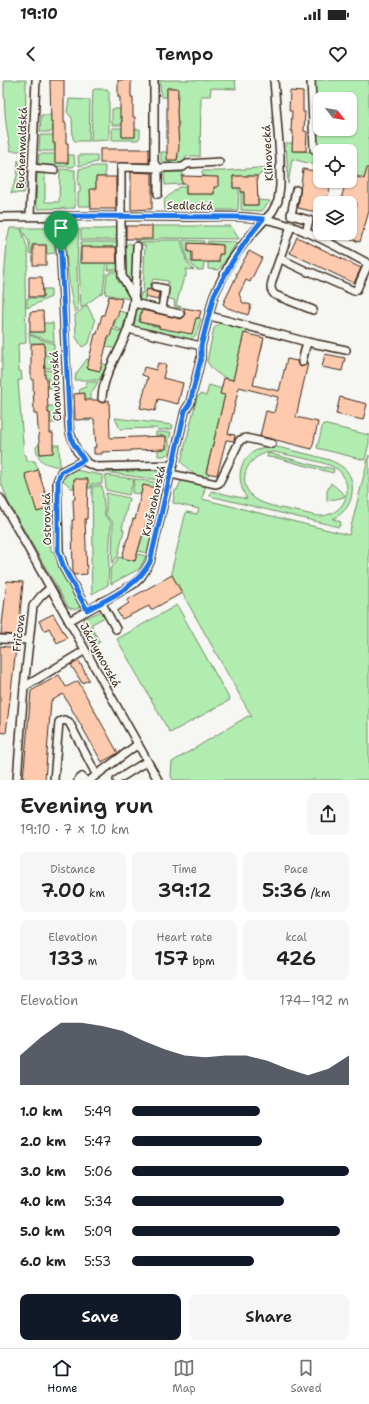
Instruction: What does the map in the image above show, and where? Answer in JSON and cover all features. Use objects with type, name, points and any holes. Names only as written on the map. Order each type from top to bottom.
[{"type":"street","name":"Buchenwaldská","points":[[30,216],[36,80]]},
{"type":"street","points":[[154,80],[154,163],[158,168],[158,194]]},
{"type":"street","name":"Klínovecká","points":[[263,219],[272,212],[278,201],[280,186],[280,157],[274,80]]},
{"type":"street","points":[[311,80],[314,144]]},
{"type":"street","points":[[180,314],[134,301],[122,276],[121,167],[183,167],[187,164],[219,162]]},
{"type":"street","points":[[32,168],[54,170]]},
{"type":"street","points":[[296,190],[290,226],[281,259],[270,286],[271,291],[275,295],[313,310]]},
{"type":"street","points":[[291,215],[309,220],[306,232]]},
{"type":"street","name":"Chomutovská","points":[[59,216],[70,433],[75,447],[84,460]]},
{"type":"street","name":"Sedlecká","points":[[0,217],[238,217],[263,219],[306,232],[368,264]]},
{"type":"street","name":"Krušnohorská","points":[[68,621],[134,584],[146,570],[152,554],[185,411],[190,403],[201,358],[201,346],[210,316],[214,295],[232,262],[263,219]]},
{"type":"street","points":[[102,398],[103,384],[128,329],[134,301],[137,246]]},
{"type":"street","points":[[281,259],[354,291],[357,289],[368,264]]},
{"type":"street","points":[[155,286],[165,289],[162,309]]},
{"type":"street","points":[[210,316],[307,342],[346,350]]},
{"type":"street","points":[[128,329],[201,346]]},
{"type":"street","points":[[302,362],[307,342]]},
{"type":"street","points":[[171,474],[216,484],[219,482],[240,440],[246,438],[272,444]]},
{"type":"street","points":[[84,460],[97,468],[173,465]]},
{"type":"street","name":"Ostrovská","points":[[84,460],[61,472],[57,482],[58,551],[64,568],[87,610]]},
{"type":"street","name":"Jáchymovská","points":[[0,498],[158,780]]},
{"type":"street","name":"Fričova","points":[[17,780],[24,687],[33,606],[50,588]]},
{"type":"street","points":[[101,602],[116,629]]},
{"type":"street","points":[[0,639],[29,640]]},
{"type":"street","points":[[24,687],[84,650]]},
{"type":"street","points":[[54,780],[59,722],[64,720],[69,722],[96,774]]},
{"type":"street","points":[[90,780],[138,744]]},
{"type":"street","points":[[117,780],[148,761]]},
{"type":"street","points":[[78,780],[82,777],[85,780]]},
{"type":"green space","points":[[4,80],[26,80],[25,151],[11,151],[5,116]]},
{"type":"green space","points":[[160,80],[235,80],[236,89],[211,88],[210,96],[201,96],[200,157],[186,156],[185,162],[182,166],[166,165],[161,161],[161,152],[167,152],[168,160],[177,160],[178,157],[177,143],[179,142],[177,125],[179,125],[179,122],[177,122],[177,97],[179,97],[179,94],[177,93],[177,88],[167,88],[167,97],[161,97]]},
{"type":"green space","points":[[313,80],[369,80],[369,175],[365,177],[357,176],[357,144],[316,144],[315,136],[357,136],[357,92],[314,92]]},
{"type":"green space","points":[[107,89],[109,92],[109,140],[91,141],[93,90]]},
{"type":"green space","points":[[69,99],[90,100],[89,141],[75,141],[73,139],[72,118],[67,112]]},
{"type":"green space","points":[[112,109],[120,109],[122,125],[112,125]]},
{"type":"green space","points":[[41,115],[51,115],[53,132],[40,132]]},
{"type":"green space","points":[[112,128],[122,128],[122,137],[135,137],[135,129],[140,129],[140,137],[138,140],[112,140]]},
{"type":"green space","points":[[40,135],[53,135],[55,151],[39,151]]},
{"type":"green space","points":[[286,143],[293,143],[293,151],[313,152],[313,164],[292,159],[288,184]]},
{"type":"green space","points":[[39,154],[55,154],[55,163],[68,163],[68,155],[74,155],[75,165],[73,167],[43,166],[38,163]]},
{"type":"green space","points":[[97,155],[97,162],[79,166],[78,156]]},
{"type":"green space","points":[[18,160],[25,176],[24,193],[11,193],[17,176]]},
{"type":"green space","points":[[105,166],[105,177],[96,177],[96,189],[91,189],[90,206],[78,206],[78,193],[80,192],[80,185],[78,185],[79,169]]},
{"type":"green space","points":[[269,167],[269,170],[257,176],[233,176],[233,188],[239,188],[238,210],[165,210],[164,200],[179,187],[186,187],[186,194],[214,194],[214,187],[206,176],[203,176],[202,171],[223,171]]},
{"type":"green space","points":[[60,169],[75,170],[75,208],[38,209],[36,204],[37,173],[45,171],[45,202],[59,202]]},
{"type":"green space","points":[[167,172],[183,172],[182,184],[165,185],[164,174]]},
{"type":"green space","points":[[241,192],[244,192],[244,205],[258,205],[258,200],[270,201],[262,211],[241,210]]},
{"type":"green space","points":[[117,226],[116,240],[81,240],[81,229],[105,229]]},
{"type":"green space","points":[[152,226],[231,226],[239,239],[162,238],[152,241],[134,240]]},
{"type":"green space","points":[[10,228],[20,228],[28,252],[28,264],[25,276],[26,343],[18,344],[19,371],[21,371],[22,380],[18,380],[24,455],[26,455],[27,461],[35,461],[38,470],[37,512],[50,508],[48,500],[56,497],[55,514],[49,516],[51,551],[56,552],[59,567],[80,604],[80,607],[76,609],[68,607],[8,502],[0,479],[3,294],[7,241]]},
{"type":"green space","points":[[21,228],[49,228],[53,230],[55,253],[47,254],[46,245],[32,245],[32,254],[30,254],[29,242]]},
{"type":"green space","points":[[73,229],[79,229],[77,264],[78,310],[75,312],[73,307],[66,250],[67,236]]},
{"type":"green space","points":[[162,240],[181,240],[186,261],[194,270],[186,269],[186,277],[184,277],[176,305],[184,308],[175,307],[174,300],[167,298],[168,281],[153,279],[149,290],[147,290],[144,303],[139,299],[141,293],[143,293],[145,245],[136,244],[137,242],[152,243]]},
{"type":"green space","points":[[183,240],[204,241],[204,243],[188,244],[188,251],[192,252],[192,262],[204,262],[203,270],[197,270],[187,260]]},
{"type":"green space","points":[[208,241],[237,242],[219,270],[208,269],[208,262],[219,262],[219,254],[223,254],[223,245],[207,243]]},
{"type":"green space","points":[[81,242],[117,242],[120,244],[118,270],[108,270],[109,263],[117,263],[117,247],[81,247],[81,263],[105,263],[106,266],[103,292],[81,308],[79,264]]},
{"type":"green space","points":[[129,243],[133,245],[134,248],[135,276],[132,276],[132,284],[134,290],[125,275],[125,246]]},
{"type":"green space","points":[[110,272],[120,272],[120,276],[117,278],[119,283],[123,281],[131,297],[130,299],[105,294],[107,274],[110,274]]},
{"type":"green space","points":[[43,289],[51,289],[51,297],[27,308],[27,298],[43,298]]},
{"type":"green space","points":[[87,305],[95,321],[89,343],[82,347],[76,337],[75,315]]},
{"type":"green space","points":[[137,307],[142,307],[139,322],[171,330],[195,321],[182,318],[183,315],[201,319],[196,335],[189,341],[135,327],[132,323],[134,309]]},
{"type":"green space","points":[[119,311],[127,313],[122,330],[113,327]]},
{"type":"green space","points":[[44,323],[53,323],[54,342],[29,334],[29,332],[43,332]]},
{"type":"green space","points":[[220,323],[247,330],[246,334],[244,334],[233,380],[218,374],[211,368],[207,361],[214,328]]},
{"type":"green space","points":[[112,329],[122,332],[115,349],[106,346]]},
{"type":"green space","points":[[29,335],[54,344],[54,352],[44,353],[44,343],[30,343]]},
{"type":"green space","points":[[44,355],[55,355],[55,368],[44,368]]},
{"type":"green space","points":[[87,359],[89,360],[87,368],[100,371],[102,363],[107,365],[99,380],[75,380],[76,374]]},
{"type":"green space","points":[[44,370],[56,371],[56,388],[47,388]]},
{"type":"green space","points":[[86,382],[98,382],[90,395],[90,421],[85,421],[85,394],[79,394],[80,389],[86,387]]},
{"type":"green space","points":[[209,385],[222,389],[225,395],[206,472],[209,473],[207,478],[196,476],[181,462],[197,397],[201,394],[206,396]]},
{"type":"green space","points":[[47,406],[57,406],[58,423],[50,423],[50,414],[48,414]]},
{"type":"green space","points":[[115,418],[173,425],[172,429],[120,429]]},
{"type":"green space","points":[[323,424],[369,435],[369,443],[365,460],[317,448]]},
{"type":"green space","points":[[156,432],[171,432],[169,440],[169,453],[164,456],[158,456],[158,449],[166,449],[166,436],[156,436]]},
{"type":"green space","points":[[40,445],[40,454],[53,453],[53,445],[59,445],[60,467],[47,464],[41,460],[36,447]]},
{"type":"green space","points":[[270,446],[282,448],[320,457],[344,468],[352,483],[352,493],[346,509],[333,519],[341,522],[339,527],[210,496],[211,491],[247,499],[240,481],[242,465],[252,453]],"holes":[[[275,452],[316,461],[337,469],[342,474],[347,487],[347,494],[341,506],[330,514],[325,516],[317,516],[272,506],[254,498],[248,491],[245,483],[247,468],[258,456]]]},
{"type":"green space","points":[[268,453],[334,469],[333,473],[277,458],[267,457]]},
{"type":"green space","points":[[369,455],[369,780],[173,780],[171,776],[172,762],[248,716],[252,717],[172,575],[172,569],[186,512],[197,514],[199,509],[173,503],[175,490],[177,490],[182,479],[206,485],[202,499],[349,535]]},
{"type":"green space","points":[[75,470],[102,475],[102,484],[91,484],[91,488],[88,488],[87,479],[74,480],[74,488],[71,488],[63,480],[68,474]]},
{"type":"green space","points":[[157,470],[158,480],[104,472]]},
{"type":"green space","points":[[105,475],[134,479],[129,495],[106,490]]},
{"type":"green space","points":[[135,479],[158,483],[160,498],[154,497],[156,488],[143,485],[141,494],[132,493]]},
{"type":"green space","points":[[331,483],[345,495],[344,497],[327,501],[327,491]]},
{"type":"green space","points":[[92,486],[102,486],[105,516],[111,522],[108,585],[92,594],[91,557],[93,554]]},
{"type":"green space","points":[[106,493],[129,498],[118,556],[112,563],[113,522],[106,515]]},
{"type":"green space","points":[[143,534],[151,536],[147,553],[138,551]]},
{"type":"green space","points":[[137,554],[146,556],[139,569],[111,584],[110,570],[119,557],[135,561]]},
{"type":"green space","points":[[177,605],[230,700],[170,733],[117,639]]},
{"type":"green space","points":[[99,612],[105,617],[92,624],[92,629],[100,642],[93,646],[89,644],[81,627],[84,619]]},
{"type":"building","points":[[50,80],[64,80],[64,123],[66,123],[66,143],[68,143],[68,163],[55,163],[53,123],[51,123]]},
{"type":"building","points":[[118,80],[131,80],[133,117],[135,117],[135,137],[122,137],[122,117],[120,117]]},
{"type":"building","points":[[167,88],[177,88],[178,90],[177,112],[179,147],[177,160],[167,160]]},
{"type":"building","points":[[290,91],[303,92],[303,112],[305,112],[304,131],[307,132],[306,151],[292,151],[292,111],[289,111]]},
{"type":"building","points":[[100,149],[149,149],[149,163],[100,163]]},
{"type":"building","points":[[367,168],[369,168],[369,211],[360,242],[354,240],[357,240],[357,196],[342,196],[344,188],[357,188],[357,177],[364,179]]},
{"type":"building","points":[[303,169],[313,171],[313,188],[330,188],[328,196],[313,196],[313,211],[298,208]]},
{"type":"building","points":[[131,172],[152,173],[152,209],[131,210]]},
{"type":"building","points":[[182,176],[218,177],[218,187],[214,187],[214,194],[186,194],[186,184],[182,184]]},
{"type":"building","points":[[233,176],[257,176],[258,205],[244,205],[244,192],[241,192],[241,188],[233,188]]},
{"type":"building","points":[[96,177],[116,177],[116,209],[91,209],[90,189],[96,189]]},
{"type":"building","points":[[126,226],[152,226],[152,239],[126,239]]},
{"type":"building","points":[[297,237],[361,268],[354,283],[290,253]]},
{"type":"building","points":[[188,243],[223,245],[223,254],[219,254],[219,262],[192,262],[192,252],[188,252]]},
{"type":"building","points":[[33,245],[46,245],[46,265],[33,265]]},
{"type":"building","points":[[81,247],[116,247],[117,263],[81,263]]},
{"type":"building","points":[[249,251],[262,258],[250,282],[246,280],[239,294],[243,303],[251,305],[248,315],[228,308],[223,304],[237,275],[236,274]]},
{"type":"building","points":[[29,277],[42,277],[43,297],[29,297]]},
{"type":"building","points":[[147,289],[159,293],[158,300],[145,297]]},
{"type":"building","points":[[109,296],[122,299],[110,337],[108,337],[100,371],[87,368],[95,334],[97,334],[102,315],[104,315]]},
{"type":"building","points":[[184,308],[201,311],[199,318],[196,318],[192,334],[159,328],[159,326],[139,322],[142,310],[181,319],[185,316]]},
{"type":"building","points":[[43,311],[44,332],[30,332],[30,312]]},
{"type":"building","points":[[244,333],[264,338],[253,385],[279,391],[287,359],[297,361],[298,365],[301,367],[308,363],[296,417],[318,422],[312,449],[260,436],[266,411],[274,413],[278,397],[239,387],[228,434],[235,435],[234,441],[226,440],[217,475],[206,473],[225,395],[220,394],[224,378],[233,380]]},
{"type":"building","points":[[44,343],[45,378],[47,378],[50,433],[53,433],[53,453],[40,454],[37,414],[34,414],[33,379],[31,379],[31,344]]},
{"type":"building","points":[[325,354],[345,358],[342,371],[322,367]]},
{"type":"building","points":[[158,363],[166,365],[163,378],[183,383],[178,404],[158,399],[155,411],[140,408],[148,377],[142,375],[144,367],[156,370]]},
{"type":"building","points":[[85,393],[85,400],[97,400],[102,403],[109,400],[110,438],[166,436],[166,449],[102,452],[102,454],[94,454],[94,447],[96,447],[94,419],[75,420],[74,394]]},
{"type":"building","points":[[340,397],[367,404],[363,420],[336,414]]},
{"type":"building","points":[[38,470],[50,508],[37,512],[25,474]]},
{"type":"building","points":[[74,479],[88,479],[87,519],[85,519],[87,574],[73,575],[72,520],[74,520]]},
{"type":"building","points":[[143,485],[156,488],[148,523],[146,523],[135,561],[122,558],[133,519],[135,520]]},
{"type":"building","points":[[172,575],[182,593],[151,610],[149,606],[122,619],[117,611],[129,603],[127,600]]},
{"type":"building","points":[[7,581],[23,582],[18,635],[1,634]]},
{"type":"building","points":[[53,614],[67,638],[57,643],[49,628],[44,631],[39,621]]},
{"type":"building","points":[[0,646],[16,648],[6,733],[0,732]]},
{"type":"building","points":[[79,661],[89,680],[82,683],[71,665]]},
{"type":"building","points":[[59,675],[66,687],[78,681],[118,753],[102,762],[63,694],[51,701],[45,780],[23,780],[31,691]]},
{"type":"route","points":[[59,216],[238,217],[263,219],[232,262],[214,295],[210,316],[201,346],[201,358],[190,403],[185,411],[150,562],[141,577],[134,584],[87,610],[64,568],[58,551],[57,482],[61,472],[84,460],[73,443],[69,424],[61,252],[59,216]]}]
